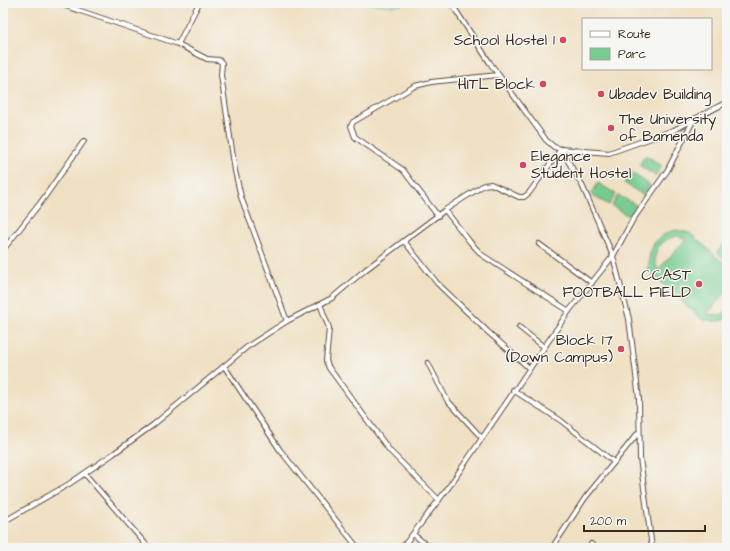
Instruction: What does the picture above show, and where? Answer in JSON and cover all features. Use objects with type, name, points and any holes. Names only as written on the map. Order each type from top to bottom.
[{"type":"street","points":[[57,3],[178,44],[207,59],[219,60],[222,63],[221,75],[233,158],[241,197],[288,321]]},
{"type":"street","points":[[178,44],[199,3]]},
{"type":"street","points":[[451,3],[498,75],[519,101],[539,132],[554,147],[560,149],[609,153],[674,130],[727,102]]},
{"type":"street","points":[[438,216],[403,170],[355,137],[352,131],[353,122],[415,86],[431,82],[498,75]]},
{"type":"street","points":[[402,548],[439,500],[569,311],[612,256],[632,221],[667,171],[694,119]]},
{"type":"street","points":[[3,250],[41,202],[84,141]]},
{"type":"street","points":[[3,522],[85,474],[148,428],[247,347],[288,321],[332,298],[365,270],[445,210],[484,185],[491,184],[519,197],[524,197],[529,193],[560,149]]},
{"type":"street","points":[[560,149],[582,185],[612,256],[629,319],[639,399],[638,433],[640,458],[652,548]]},
{"type":"street","points":[[445,210],[470,242],[482,254],[569,311]]},
{"type":"street","points":[[404,241],[437,283],[488,332],[530,368]]},
{"type":"street","points":[[539,244],[592,283]]},
{"type":"street","points":[[320,304],[329,328],[326,361],[329,368],[390,451],[439,500]]},
{"type":"street","points":[[519,327],[544,347]]},
{"type":"street","points":[[428,363],[447,400],[481,437]]},
{"type":"street","points":[[224,366],[280,450],[358,548]]},
{"type":"street","points":[[514,390],[560,420],[614,462]]},
{"type":"street","points":[[552,548],[586,498],[638,433]]},
{"type":"street","points":[[85,474],[148,548]]},
{"type":"street","points":[[413,534],[430,548]]},
{"type":"street","points":[[3,543],[4,548]]},
{"type":"street","points":[[591,544],[596,548]]},
{"type":"green space","points":[[646,155],[662,166],[655,176],[639,165]]},
{"type":"green space","points":[[631,172],[650,185],[643,195],[624,183]]},
{"type":"green space","points":[[598,183],[616,194],[609,205],[591,195]]},
{"type":"green space","points":[[618,195],[636,205],[630,217],[612,206]]},
{"type":"green space","name":"CCAST FOOTBALL FIELD","points":[[676,230],[690,233],[727,266],[727,291],[707,314],[721,315],[727,311],[727,318],[722,321],[717,322],[707,319],[705,322],[646,269],[649,265],[650,252],[654,243],[661,236]],"holes":[[[678,236],[686,239],[658,270],[655,258],[658,248],[666,240]]]},
{"type":"green space","points":[[727,240],[727,262],[717,252]]},
{"type":"waterway","points":[[367,3],[394,6],[411,3]]},
{"type":"place","name":"School Hostel 1","points":[[563,40]]},
{"type":"place","name":"HITL Block","points":[[543,84]]},
{"type":"place","name":"Ubadev Building","points":[[601,94]]},
{"type":"place","name":"The University of Bamenda","points":[[611,128]]},
{"type":"place","name":"Elegance Student Hostel","points":[[523,165]]},
{"type":"place","name":"CCAST FOOTBALL FIELD","points":[[699,284]]},
{"type":"place","name":"Block 17 (Down Campus)","points":[[621,349]]}]
